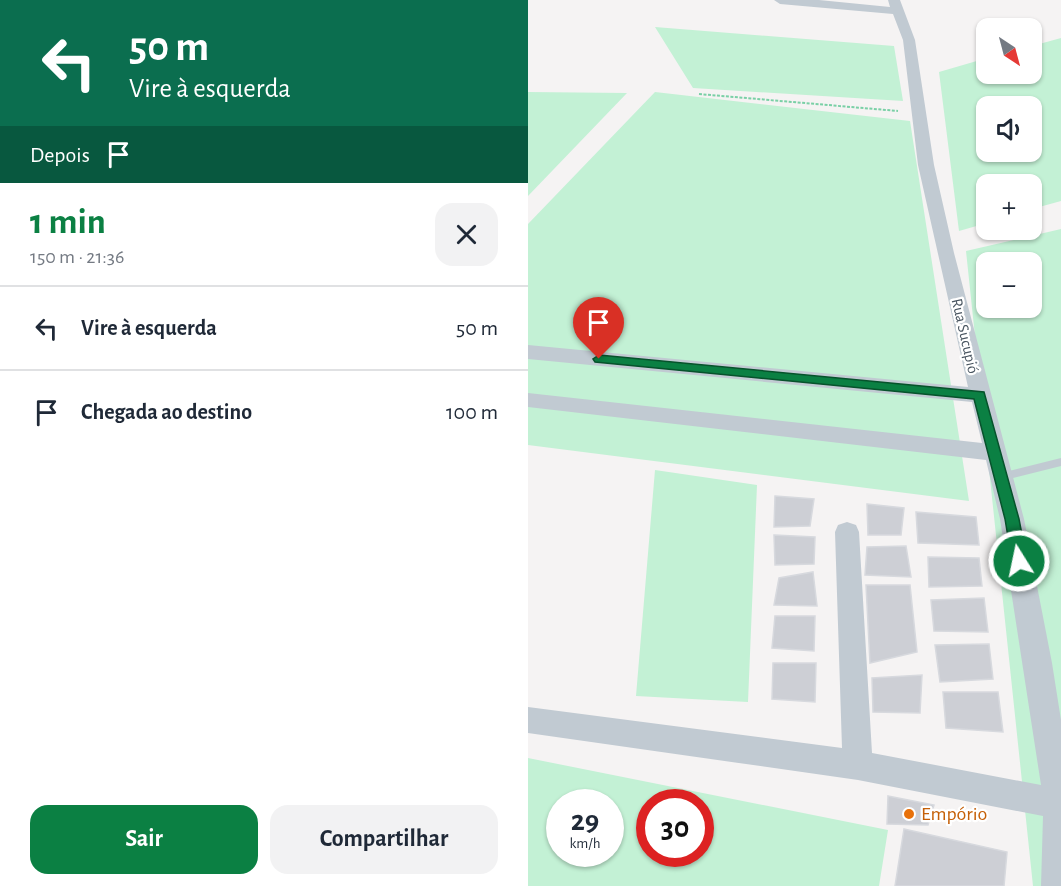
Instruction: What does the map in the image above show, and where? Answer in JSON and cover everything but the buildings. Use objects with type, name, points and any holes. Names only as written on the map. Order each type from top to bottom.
[{"type":"street","points":[[780,0],[897,5]]},
{"type":"street","name":"Rua Sucupió","points":[[897,5],[909,40],[931,188],[979,395],[1012,519],[1038,663],[1059,804],[1057,886]]},
{"type":"street","points":[[528,352],[979,395]]},
{"type":"street","points":[[528,400],[995,453]]},
{"type":"street","points":[[847,532],[858,765]]},
{"type":"street","points":[[528,720],[858,765],[1059,804]]},
{"type":"lane","points":[[1001,477],[1061,462]]},
{"type":"path","points":[[699,94],[748,100],[919,111]]},
{"type":"green space","points":[[655,27],[894,46],[903,101],[693,88]]},
{"type":"green space","points":[[1061,38],[1061,201],[1042,206],[1042,174],[976,174],[976,226],[959,231],[939,72],[976,61],[976,84],[1042,84],[1042,43]]},
{"type":"green space","points":[[528,92],[627,93],[528,196]]},
{"type":"green space","points":[[655,92],[910,121],[969,501],[528,445],[528,224]]},
{"type":"green space","points":[[1061,229],[1061,886],[1033,886],[966,251],[1014,240],[1042,240],[1042,233]]},
{"type":"green space","points":[[655,470],[757,485],[748,702],[636,696]]},
{"type":"green space","points":[[528,758],[683,789],[636,789],[636,867],[714,867],[714,795],[888,830],[879,886],[528,886]]},
{"type":"place","name":"Empório","points":[[909,814]]},
{"type":"route","points":[[599,359],[979,395],[1012,519],[1019,561]]}]
